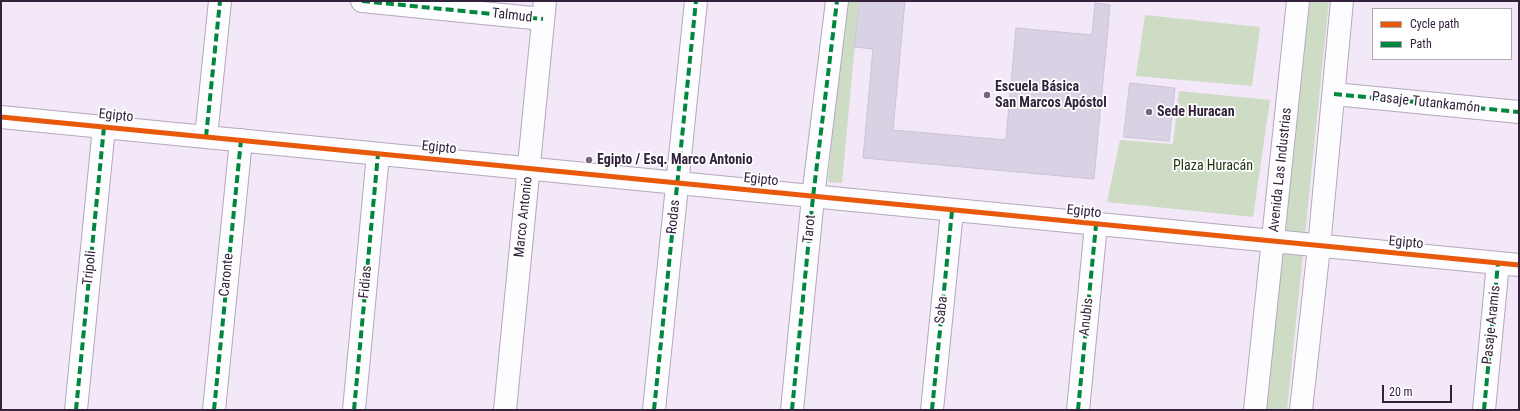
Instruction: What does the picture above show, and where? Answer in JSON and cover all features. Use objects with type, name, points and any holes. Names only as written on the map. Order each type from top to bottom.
[{"type":"street","points":[[206,137],[220,1]]},
{"type":"street","name":"Talmud","points":[[362,1],[544,10]]},
{"type":"street","name":"Rodas","points":[[654,410],[696,1]]},
{"type":"street","name":"Tarot","points":[[792,410],[813,197],[837,1]]},
{"type":"street","name":"Avenida Las Industrias","points":[[1255,410],[1298,1]]},
{"type":"street","points":[[1301,410],[1319,247],[1342,1]]},
{"type":"street","name":"Marco Antonio","points":[[505,410],[544,10]]},
{"type":"street","name":"Pasaje Tutankamón","points":[[1334,94],[1519,112]]},
{"type":"street","name":"Egipto","points":[[1,117],[1319,247],[1509,264]]},
{"type":"street","name":"Tripoli","points":[[76,410],[104,127]]},
{"type":"street","name":"Caronte","points":[[214,410],[241,140]]},
{"type":"street","name":"Fidias","points":[[354,410],[378,154]]},
{"type":"street","name":"Saba","points":[[932,410],[952,211]]},
{"type":"street","name":"Anubis","points":[[1078,410],[1096,225]]},
{"type":"street","name":"Pasaje Aramis","points":[[1484,410],[1509,264]]},
{"type":"green space","points":[[844,1],[859,1],[842,183],[828,182]]},
{"type":"green space","points":[[1310,1],[1329,1],[1287,410],[1266,410]]},
{"type":"green space","points":[[1145,15],[1260,27],[1252,86],[1136,76]]},
{"type":"green space","name":"Plaza Huracán","points":[[1179,91],[1270,100],[1253,217],[1107,202],[1120,140],[1173,144]]},
{"type":"building","points":[[860,1],[905,1],[893,130],[1006,140],[1016,28],[1092,35],[1095,3],[1110,5],[1094,179],[863,158],[873,49],[855,47]]},
{"type":"building","name":"Sede Huracan","points":[[1130,83],[1175,88],[1169,141],[1124,137]]},
{"type":"marked path","points":[[206,137],[220,1]]},
{"type":"marked path","points":[[362,1],[543,19]]},
{"type":"marked path","points":[[654,410],[696,1]]},
{"type":"marked path","points":[[792,410],[813,197],[837,1]]},
{"type":"marked path","points":[[1334,94],[1519,112]]},
{"type":"marked path","points":[[76,410],[104,127]]},
{"type":"marked path","points":[[214,410],[241,140]]},
{"type":"marked path","points":[[354,410],[378,154]]},
{"type":"marked path","points":[[932,410],[952,211]]},
{"type":"marked path","points":[[1078,410],[1096,225]]},
{"type":"marked path","points":[[1484,410],[1498,263]]},
{"type":"cycle path","points":[[1,117],[1519,265]]},
{"type":"place","name":"Escuela Básica San Marcos Apóstol","points":[[987,95]]},
{"type":"place","name":"Sede Huracan","points":[[1149,112]]},
{"type":"place","name":"Egipto / Esq. Marco Antonio","points":[[589,160]]}]
